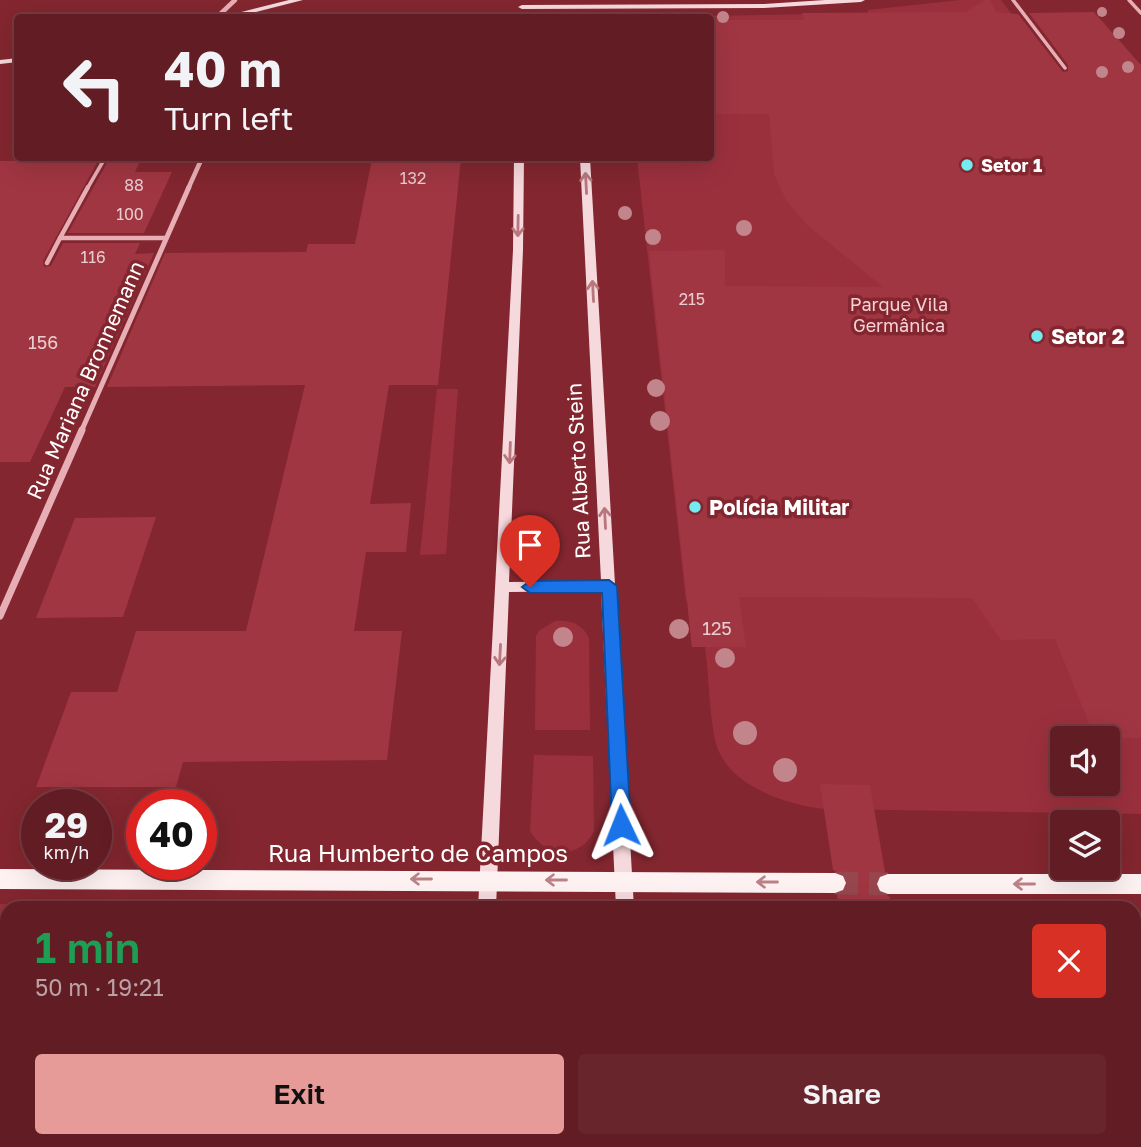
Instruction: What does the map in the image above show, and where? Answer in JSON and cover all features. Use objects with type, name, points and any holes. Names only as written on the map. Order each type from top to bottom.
[{"type":"main road","name":"Rua Humberto de Campos","points":[[0,879],[835,883]]},
{"type":"main road","points":[[888,884],[1141,884]]},
{"type":"street","points":[[223,14],[235,0]]},
{"type":"street","points":[[250,14],[299,0]]},
{"type":"street","points":[[522,3],[577,7],[787,5],[861,0]]},
{"type":"street","name":"Rua Mariana Bronnemann","points":[[0,616],[201,161]]},
{"type":"street","points":[[488,901],[519,250],[519,161]]},
{"type":"street","name":"Rua Alberto Stein","points":[[585,161],[625,901]]},
{"type":"street","points":[[504,587],[609,586]]},
{"type":"lane","points":[[1013,0],[1065,68]]},
{"type":"lane","points":[[1129,0],[1141,13]]},
{"type":"lane","points":[[47,264],[102,161]]},
{"type":"lane","points":[[60,238],[166,238]]},
{"type":"green space","name":"Parque Vila Germânica","points":[[960,0],[1001,0],[1063,82],[1141,82],[1141,814],[1120,814],[1120,810],[1050,810],[1050,813],[824,809],[791,802],[758,790],[731,769],[721,756],[711,717],[705,647],[692,647],[688,610],[702,609],[701,601],[686,601],[637,161],[714,161],[714,16],[868,13],[868,10]]},
{"type":"green space","points":[[437,389],[458,389],[446,554],[420,555]]},
{"type":"green space","points":[[555,621],[575,624],[583,629],[589,638],[590,730],[535,730],[536,636],[540,630]]},
{"type":"green space","points":[[534,755],[593,756],[594,831],[588,840],[572,851],[553,851],[536,840],[530,831]]},
{"type":"building","name":"Parque Vila Germânica","points":[[985,0],[990,0],[996,12],[1018,14],[1063,72],[1068,71],[1068,65],[1029,13],[1094,12],[1141,65],[1141,738],[1120,738],[1120,726],[1090,726],[1055,639],[1001,640],[972,598],[739,597],[746,647],[692,647],[649,251],[725,250],[725,286],[883,287],[807,225],[786,200],[774,174],[769,114],[714,114],[714,20],[804,20],[802,13],[966,12]]},
{"type":"building","points":[[0,161],[98,161],[43,261],[44,267],[51,266],[63,243],[140,243],[135,254],[154,253],[95,387],[65,387],[30,462],[0,462]]},
{"type":"building","points":[[108,161],[140,161],[135,172],[172,172],[144,233],[68,233]]},
{"type":"building","points":[[372,161],[461,161],[438,385],[389,385],[370,504],[411,503],[406,552],[366,552],[354,631],[402,631],[387,760],[183,762],[176,787],[36,787],[71,692],[117,692],[136,631],[246,631],[305,385],[107,387],[165,253],[306,252],[308,244],[355,244]]},
{"type":"building","points":[[156,517],[123,617],[36,618],[75,518]]},
{"type":"building","points":[[820,784],[870,785],[885,872],[878,876],[875,885],[879,893],[890,897],[891,901],[838,901],[837,895],[845,891],[848,882],[844,874],[833,870]]},
{"type":"tunnel","points":[[835,883],[888,884]]},
{"type":"place","name":"Setor 1","points":[[967,165]]},
{"type":"place","name":"Setor 2","points":[[1037,336]]},
{"type":"place","name":"Polícia Militar","points":[[695,507]]},
{"type":"route","points":[[530,587],[609,586],[621,825]]}]
